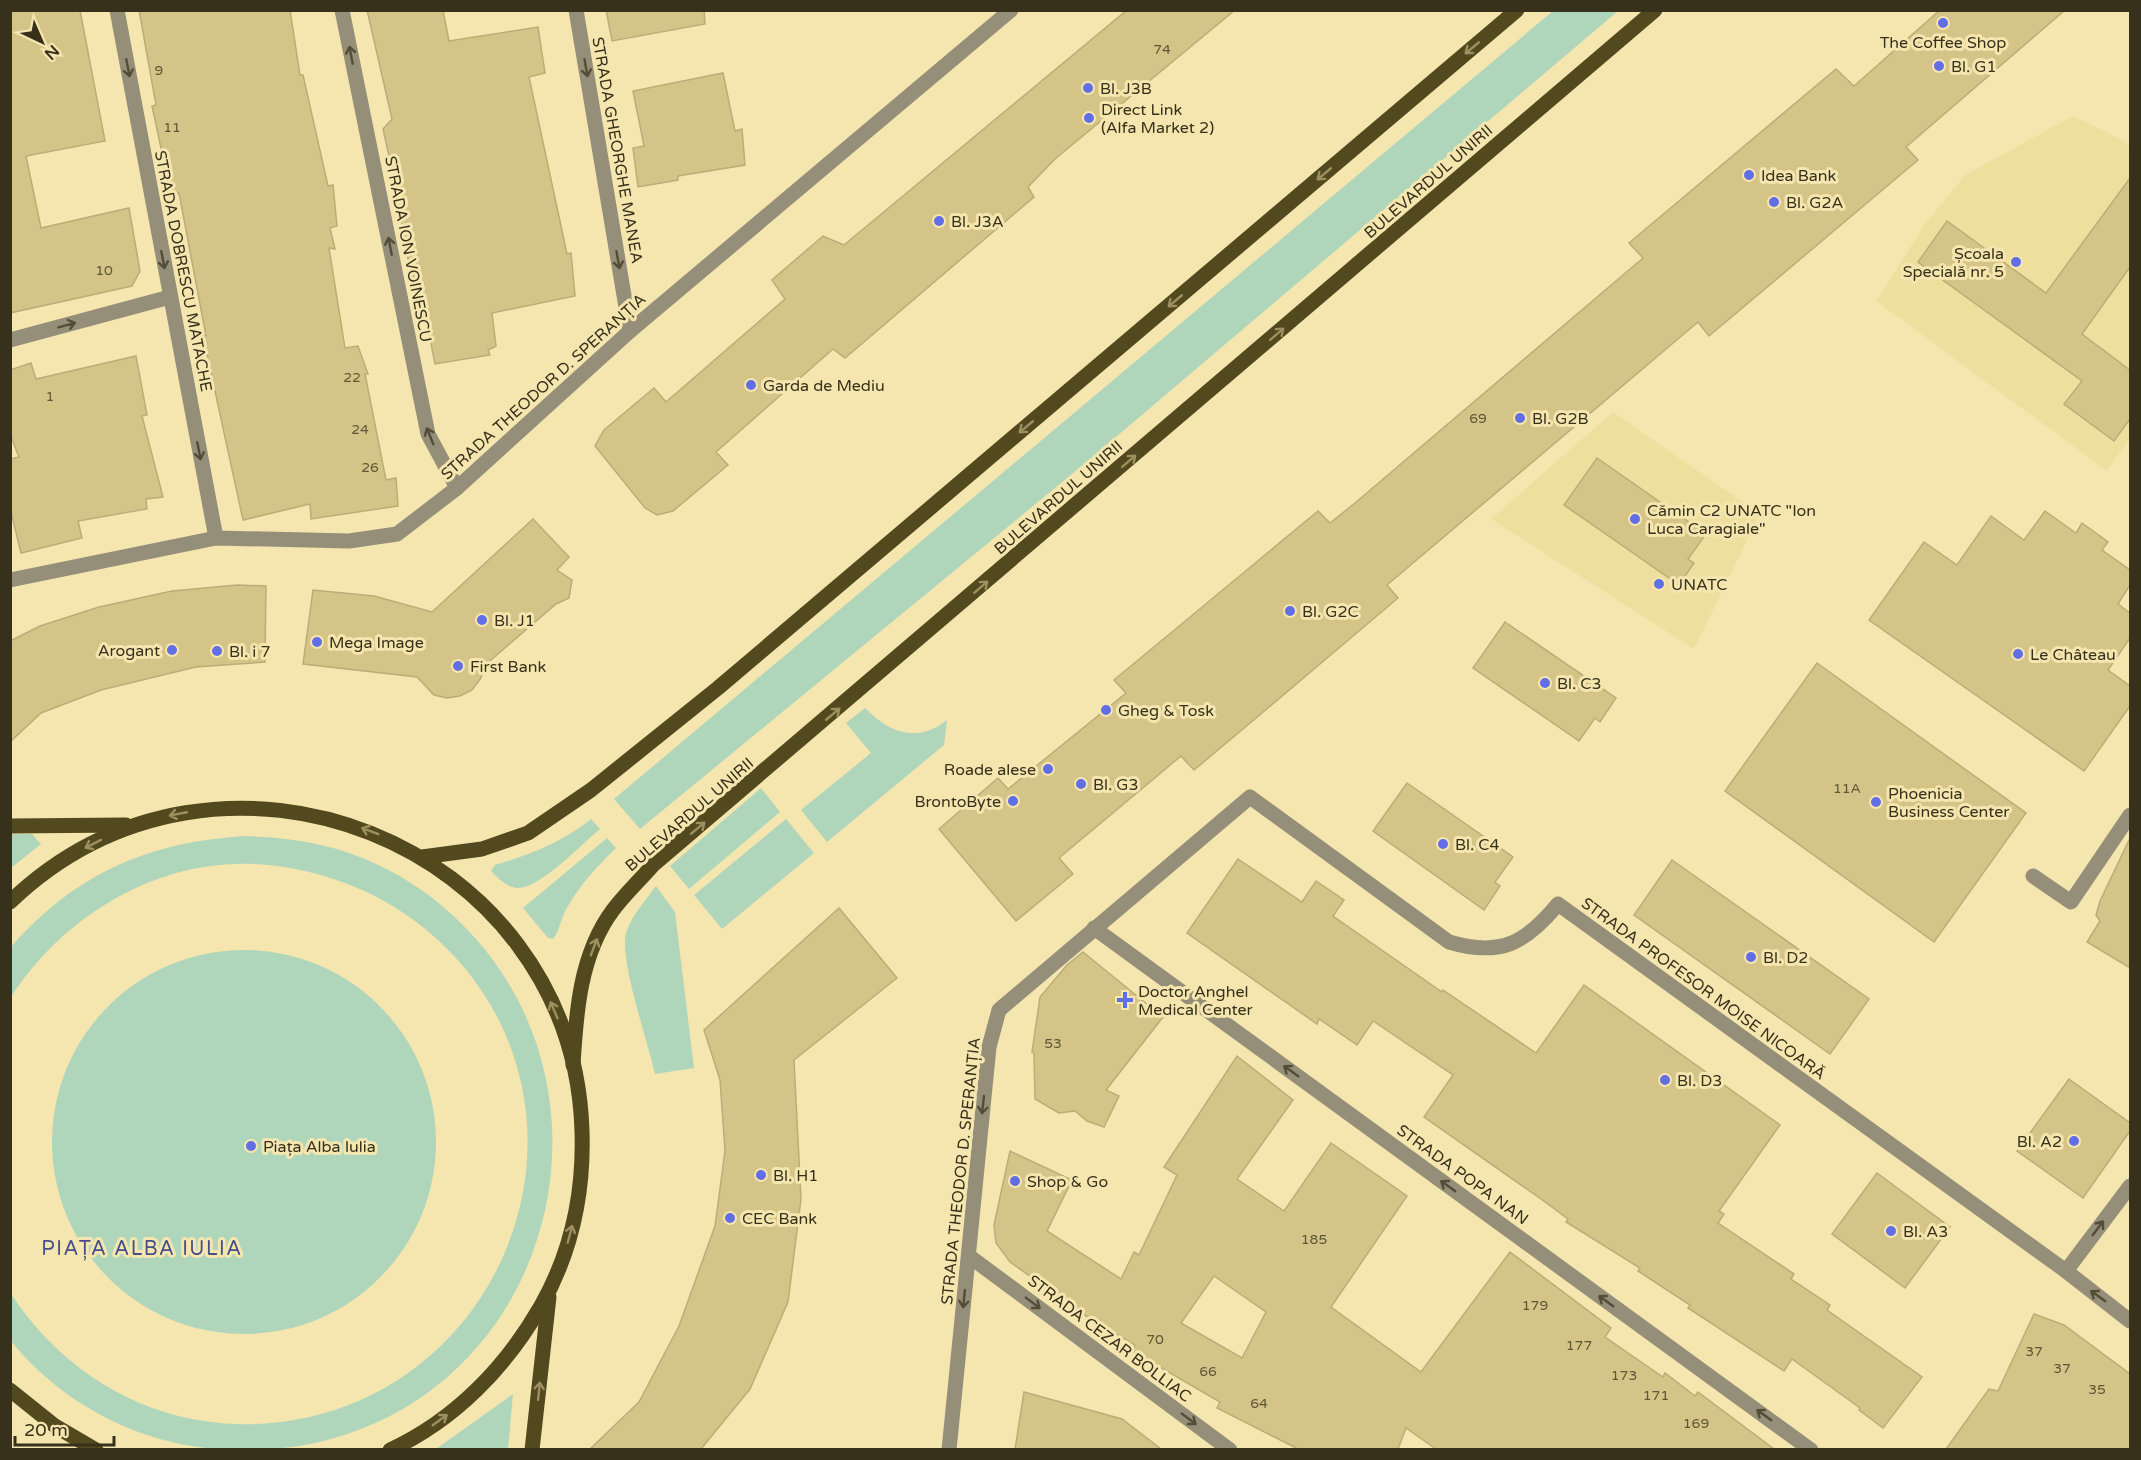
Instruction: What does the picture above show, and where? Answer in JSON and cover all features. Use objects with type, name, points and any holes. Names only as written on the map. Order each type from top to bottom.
[{"type":"main road","points":[[422,857],[482,849],[505,842],[553,818],[591,790],[727,680],[1517,10]]},
{"type":"main road","name":"BULEVARDUL UNIRII","points":[[573,1065],[579,1001],[599,933],[612,911],[653,865],[1655,10]]},
{"type":"main road","points":[[10,826],[111,826],[147,822],[213,808],[292,810],[350,824],[386,837],[451,876],[482,904],[526,957],[554,1009],[573,1065],[582,1124],[580,1183],[568,1242],[550,1289],[526,1331],[491,1376],[440,1420],[390,1449]]},
{"type":"main road","points":[[10,902],[34,881],[75,853],[111,835],[147,822]]},
{"type":"main road","points":[[532,1449],[550,1289]]},
{"type":"main road","points":[[10,1390],[55,1426],[96,1449]]},
{"type":"street","name":"STRADA DOBRESCU MATACHE","points":[[117,10],[216,538]]},
{"type":"street","name":"STRADA ION VOINESCU","points":[[342,10],[428,434],[457,488]]},
{"type":"street","name":"STRADA GHEORGHE MANEA","points":[[576,10],[630,331]]},
{"type":"street","name":"STRADA THEODOR D. SPERANȚIA","points":[[10,580],[216,538],[349,541],[397,534],[457,488],[630,331],[1011,10]]},
{"type":"street","points":[[10,340],[170,297]]},
{"type":"street","name":"STRADA THEODOR D. SPERANȚIA","points":[[949,1449],[989,1047],[999,1011],[1250,797]]},
{"type":"street","name":"STRADA PROFESOR MOISE NICOARĂ","points":[[1250,797],[1449,942],[1473,949],[1494,950],[1512,944],[1543,922],[1558,904],[2066,1271],[2130,1321]]},
{"type":"street","points":[[2033,876],[2071,902],[2130,815]]},
{"type":"street","name":"STRADA POPA NAN","points":[[1094,928],[1811,1449]]},
{"type":"street","points":[[2066,1271],[2130,1186]]},
{"type":"street","name":"STRADA CEZAR BOLLIAC","points":[[969,1256],[1230,1449]]},
{"type":"shaded area","name":"Școala Specială nr. 5","points":[[2073,116],[2117,137],[2130,147],[2130,438],[2107,471],[1876,301],[1925,224],[1965,175]]},
{"type":"shaded area","name":"UNATC","points":[[1613,412],[1760,514],[1694,649],[1491,519]]},
{"type":"green space","points":[[1553,11],[1618,11],[1083,465],[640,829],[614,799]]},
{"type":"green space","points":[[865,708],[884,724],[904,732],[925,731],[947,720],[944,745],[827,842],[801,810],[871,753],[846,723]]},
{"type":"green space","points":[[761,788],[780,812],[689,889],[670,866]]},
{"type":"green space","points":[[591,819],[600,829],[537,881],[518,888],[503,882],[491,871],[495,865],[557,841]]},
{"type":"green space","points":[[786,819],[814,853],[722,929],[694,895]]},
{"type":"green space","points":[[11,834],[32,834],[41,844],[11,868]]},
{"type":"green space","points":[[245,836],[305,842],[347,852],[368,860],[426,893],[461,923],[476,939],[521,1006],[546,1079],[552,1155],[540,1229],[511,1298],[466,1359],[406,1407],[331,1439],[308,1445],[262,1450],[206,1448],[174,1443],[113,1421],[84,1405],[57,1387],[11,1341],[11,1294],[28,1318],[68,1359],[116,1392],[169,1414],[198,1420],[245,1424],[292,1420],[338,1409],[381,1390],[419,1365],[452,1334],[480,1299],[502,1259],[523,1191],[527,1124],[515,1060],[489,1002],[449,951],[399,910],[338,880],[269,865],[230,864],[193,869],[156,880],[122,895],[89,915],[60,939],[34,966],[11,997],[11,947],[35,922],[88,881],[116,866],[145,855],[210,839]]},
{"type":"green space","points":[[607,838],[616,848],[583,883],[565,912],[553,939],[548,938],[523,908]]},
{"type":"green space","points":[[656,886],[675,912],[694,1068],[655,1074],[630,981],[625,945],[626,933],[632,920]]},
{"type":"green space","points":[[244,950],[281,954],[317,965],[351,983],[380,1006],[403,1035],[421,1069],[432,1105],[436,1142],[432,1179],[421,1215],[403,1249],[380,1278],[351,1301],[317,1319],[281,1330],[244,1334],[207,1330],[171,1319],[137,1301],[108,1278],[85,1249],[67,1215],[56,1179],[52,1142],[56,1105],[67,1069],[85,1035],[108,1006],[137,983],[171,965],[207,954]]},
{"type":"green space","points":[[513,1394],[508,1449],[436,1449]]},
{"type":"building","points":[[10,10],[80,10],[105,141],[26,156],[41,228],[129,208],[140,271],[132,286],[10,313]]},
{"type":"building","points":[[139,10],[290,10],[300,75],[303,75],[328,186],[333,185],[337,226],[330,228],[335,249],[329,248],[345,348],[358,346],[368,374],[365,374],[386,480],[396,478],[398,506],[311,519],[310,504],[243,520],[203,336],[206,336],[179,193],[171,195],[152,106],[156,105]]},
{"type":"building","points":[[367,10],[443,10],[449,41],[538,27],[545,73],[529,77],[567,254],[571,253],[575,296],[492,313],[496,346],[488,350],[490,355],[435,364],[426,318],[418,319],[411,259],[408,259],[392,155],[389,156],[383,129],[392,119]]},
{"type":"building","points":[[606,10],[704,10],[705,24],[612,41]]},
{"type":"building","points":[[1127,10],[1235,10],[1055,159],[1028,187],[1034,197],[845,358],[833,349],[716,452],[728,465],[673,511],[657,515],[645,508],[595,446],[604,430],[654,388],[666,402],[785,299],[772,280],[823,236],[844,245]]},
{"type":"building","points":[[1940,10],[2065,10],[1906,147],[1918,160],[1709,336],[1698,322],[1387,585],[1398,598],[1243,729],[1194,770],[1181,756],[1059,858],[1073,874],[1016,921],[939,829],[998,778],[1008,789],[1126,693],[1114,680],[1318,511],[1330,523],[1355,503],[1643,258],[1629,243],[1836,69],[1854,86]]},
{"type":"building","points":[[723,73],[735,131],[742,129],[745,165],[678,176],[678,180],[638,187],[633,148],[644,146],[633,91]]},
{"type":"building","points":[[2130,178],[2130,267],[2082,334],[2130,370],[2130,419],[2114,441],[2064,404],[2082,381],[1918,262],[1947,221],[2046,293]]},
{"type":"building","points":[[136,356],[147,415],[142,416],[163,497],[146,499],[147,509],[78,521],[82,538],[21,553],[10,508],[10,459],[19,457],[10,434],[10,370],[31,363],[36,379]]},
{"type":"building","name":"Cămin C2 UNATC \"Ion Luca Caragiale\"","points":[[1597,458],[1706,534],[1688,559],[1694,563],[1679,585],[1564,505]]},
{"type":"building","name":"Le Château","points":[[2045,511],[2076,533],[2082,523],[2108,542],[2102,550],[2130,570],[2130,585],[2118,604],[2130,613],[2130,638],[2108,670],[2130,686],[2130,706],[2084,771],[1869,620],[1924,542],[1957,565],[1991,516],[2024,540]]},
{"type":"building","name":"Bl. J1","points":[[533,519],[569,557],[557,570],[572,580],[569,598],[556,604],[484,666],[481,678],[472,690],[460,696],[447,698],[434,695],[417,677],[303,664],[313,590],[374,596],[432,612]]},
{"type":"building","name":"Bl. i 7","points":[[237,585],[266,586],[265,662],[196,667],[101,690],[41,713],[10,742],[10,641],[40,626],[99,607],[172,591]]},
{"type":"building","name":"Bl. C3","points":[[1505,622],[1616,698],[1600,722],[1595,718],[1579,741],[1473,668]]},
{"type":"building","name":"Phoenicia Business Center","points":[[1817,663],[2026,813],[1934,942],[1725,791]]},
{"type":"building","name":"Bl. C4","points":[[1407,783],[1513,857],[1495,882],[1500,886],[1484,910],[1373,831]]},
{"type":"building","points":[[2130,838],[2130,968],[2087,942],[2100,921],[2096,915],[2100,901]]},
{"type":"building","points":[[1238,859],[1302,902],[1316,881],[1344,900],[1333,916],[1442,992],[1443,990],[1536,1053],[1584,985],[1780,1125],[1719,1211],[1724,1214],[1718,1223],[1794,1274],[1791,1279],[1830,1305],[1827,1310],[1922,1377],[1883,1428],[1859,1410],[1860,1408],[1792,1359],[1784,1371],[1688,1308],[1690,1305],[1638,1271],[1640,1268],[1566,1222],[1568,1219],[1541,1199],[1424,1117],[1453,1075],[1373,1021],[1357,1045],[1319,1019],[1317,1024],[1187,933]]},
{"type":"building","name":"Bl. D2","points":[[1672,860],[1869,999],[1830,1054],[1634,915]]},
{"type":"building","name":"Bl. H1","points":[[839,908],[897,978],[794,1060],[801,1199],[788,1302],[750,1389],[701,1449],[590,1449],[639,1402],[679,1326],[715,1226],[725,1151],[720,1080],[704,1030]]},
{"type":"building","points":[[1083,952],[1163,1017],[1106,1090],[1119,1096],[1104,1127],[1087,1121],[1075,1111],[1059,1113],[1035,1099],[1034,1053],[1032,1052],[1040,997],[1067,965]]},
{"type":"building","points":[[1237,1056],[1293,1100],[1237,1179],[1284,1211],[1331,1143],[1407,1196],[1331,1307],[1421,1372],[1510,1252],[1611,1328],[1605,1337],[1663,1377],[1665,1373],[1695,1396],[1698,1392],[1774,1449],[1436,1449],[1406,1428],[1398,1449],[1298,1449],[1217,1408],[1220,1402],[1132,1351],[1135,1345],[1086,1316],[1010,1262],[996,1243],[994,1225],[1010,1151],[1072,1180],[1047,1231],[1121,1279],[1134,1252],[1139,1255],[1177,1175],[1164,1167]],"holes":[[[1214,1276],[1266,1312],[1242,1358],[1181,1323]]]},
{"type":"building","name":"Bl. A2","points":[[2069,1079],[2130,1123],[2130,1131],[2083,1198],[2017,1151]]},
{"type":"building","name":"Bl. A3","points":[[1877,1173],[1950,1227],[1905,1288],[1832,1234]]},
{"type":"building","points":[[2034,1314],[2064,1325],[2130,1374],[2130,1449],[1946,1449],[1989,1389],[1998,1391]]},
{"type":"building","points":[[1024,1392],[1122,1419],[1161,1449],[1015,1449]]},
{"type":"place","name":"The Coffee Shop","points":[[1943,23]]},
{"type":"place","name":"Bl. G1","points":[[1939,66]]},
{"type":"place","name":"Bl. J3B","points":[[1088,88]]},
{"type":"place","name":"Direct Link (Alfa Market 2)","points":[[1089,118]]},
{"type":"place","name":"Idea Bank","points":[[1749,175]]},
{"type":"place","name":"Bl. G2A","points":[[1774,202]]},
{"type":"place","name":"Bl. J3A","points":[[939,221]]},
{"type":"place","name":"Școala Specială nr. 5","points":[[2016,262]]},
{"type":"place","name":"Garda de Mediu","points":[[751,385]]},
{"type":"place","name":"Bl. G2B","points":[[1520,418]]},
{"type":"place","name":"Cămin C2 UNATC \"Ion Luca Caragiale\"","points":[[1635,519]]},
{"type":"place","name":"UNATC","points":[[1659,584]]},
{"type":"place","name":"Bl. G2C","points":[[1290,611]]},
{"type":"place","name":"Bl. J1","points":[[482,620]]},
{"type":"place","name":"Mega Image","points":[[317,642]]},
{"type":"place","name":"Arogant","points":[[172,650]]},
{"type":"place","name":"Bl. i 7","points":[[217,651]]},
{"type":"place","name":"Le Château","points":[[2018,654]]},
{"type":"place","name":"First Bank","points":[[458,666]]},
{"type":"place","name":"Bl. C3","points":[[1545,683]]},
{"type":"place","name":"Gheg & Tosk","points":[[1106,710]]},
{"type":"place","name":"Roade alese","points":[[1048,769]]},
{"type":"place","name":"Bl. G3","points":[[1081,784]]},
{"type":"place","name":"BrontoByte","points":[[1013,801]]},
{"type":"place","name":"Phoenicia Business Center","points":[[1876,802]]},
{"type":"place","name":"Bl. C4","points":[[1443,844]]},
{"type":"place","name":"Bl. D2","points":[[1751,957]]},
{"type":"place","name":"Doctor Anghel Medical Center","points":[[1125,1000]]},
{"type":"place","name":"Bl. D3","points":[[1665,1080]]},
{"type":"place","name":"Bl. A2","points":[[2074,1141]]},
{"type":"place","name":"Piața Alba Iulia","points":[[251,1146]]},
{"type":"place","name":"Bl. H1","points":[[761,1175]]},
{"type":"place","name":"Shop & Go","points":[[1015,1181]]},
{"type":"place","name":"CEC Bank","points":[[730,1218]]},
{"type":"place","name":"Bl. A3","points":[[1891,1231]]},
{"type":"district","name":"PIAȚA ALBA IULIA","points":[[142,1248]]}]
